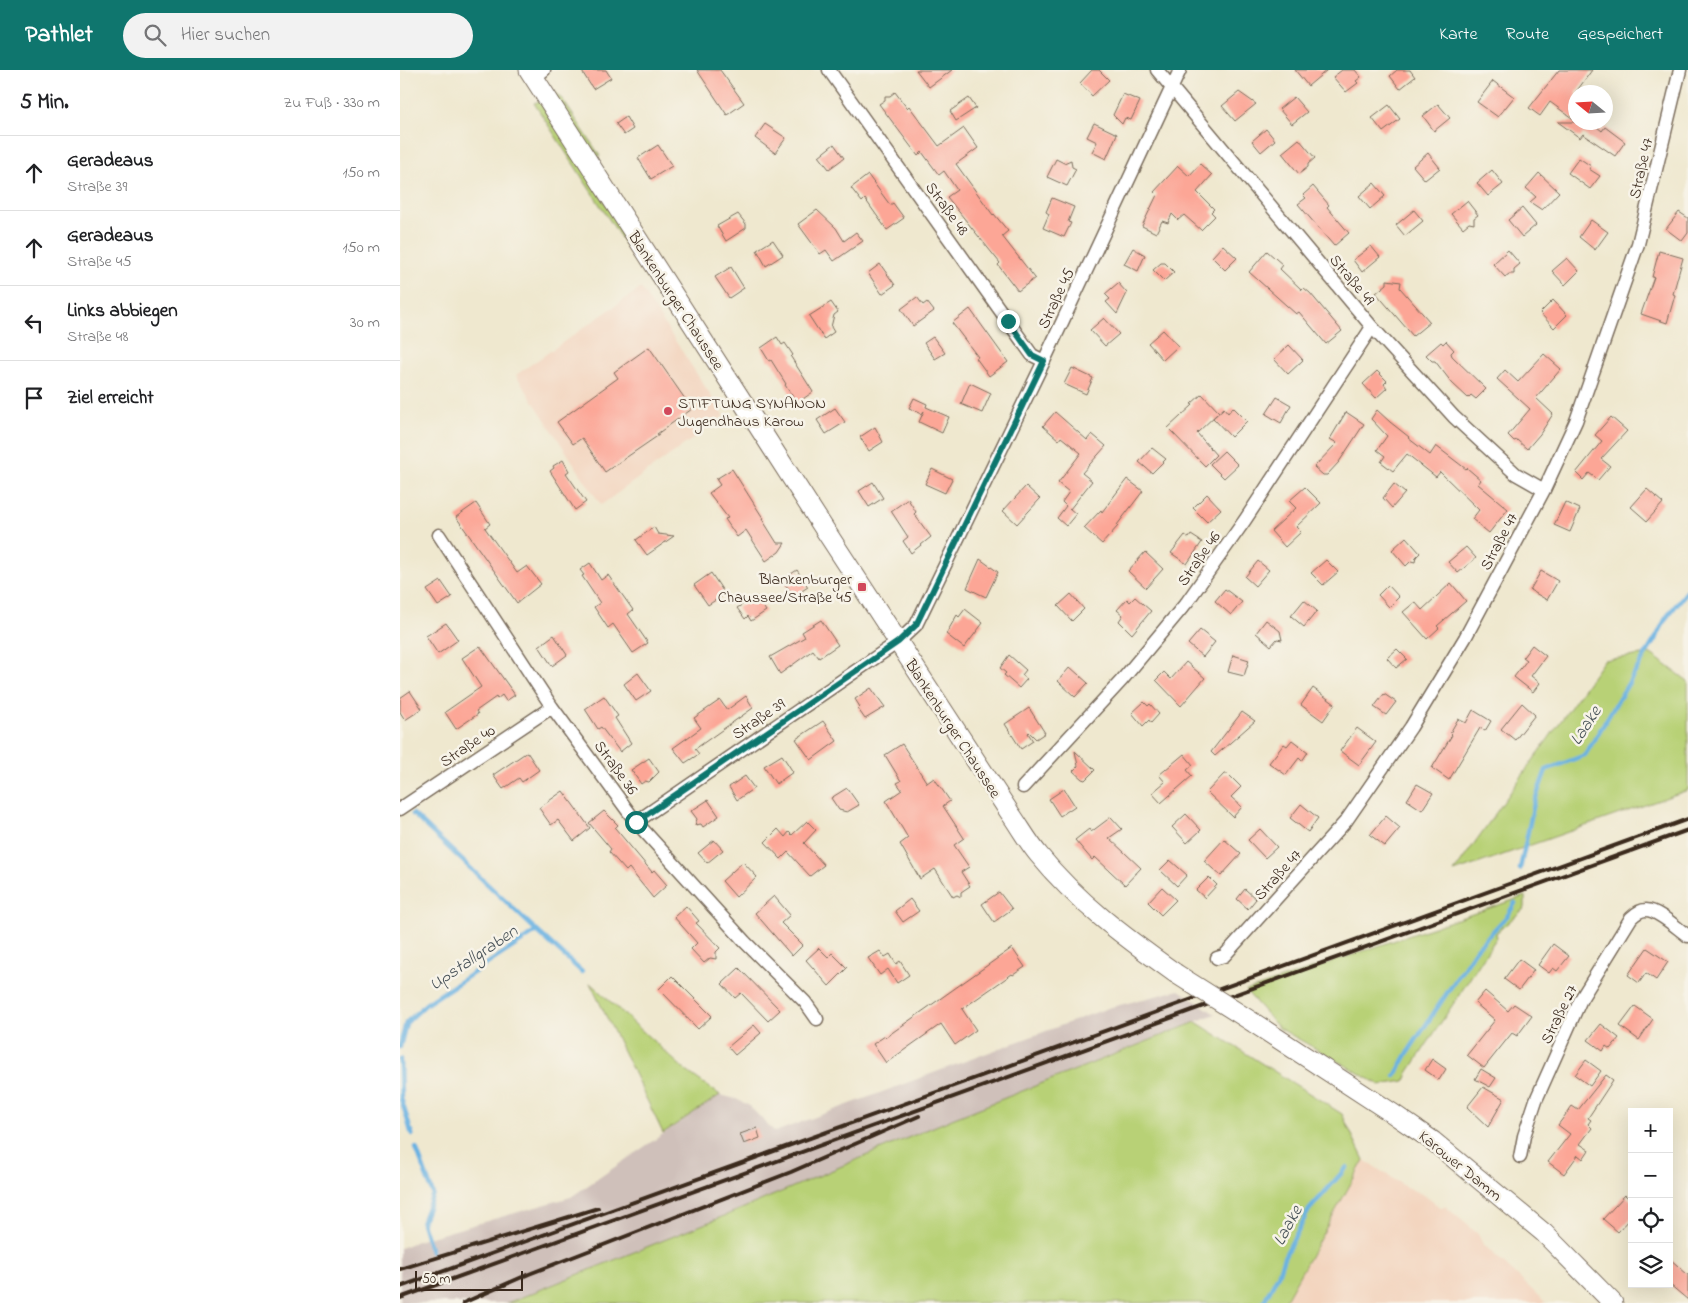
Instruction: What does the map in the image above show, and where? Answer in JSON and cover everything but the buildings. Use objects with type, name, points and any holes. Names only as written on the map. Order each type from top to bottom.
[{"type":"main road","name":"Blankenburger Chaussee","points":[[536,73],[898,642],[1039,855],[1088,906],[1122,934],[1175,973],[1292,1048]]},
{"type":"main road","name":"Karower Damm","points":[[1292,1048],[1433,1141],[1544,1233],[1613,1303]]},
{"type":"street","name":"Straße 48","points":[[829,70],[1032,355],[1044,361]]},
{"type":"street","name":"Straße 49","points":[[1157,70],[1372,327],[1454,417],[1516,474],[1544,490]]},
{"type":"street","name":"Straße 45","points":[[898,642],[916,625],[1044,361],[1180,70]]},
{"type":"street","name":"Straße 47","points":[[1217,958],[1224,956],[1346,821],[1411,727],[1465,638],[1544,490],[1576,421],[1638,244],[1680,70]]},
{"type":"street","name":"Straße 46","points":[[1024,787],[1122,680],[1187,602],[1245,520],[1372,327]]},
{"type":"street","name":"Straße 36","points":[[439,534],[552,707],[636,822],[745,942],[805,1002],[817,1019]]},
{"type":"street","name":"Straße 39","points":[[636,822],[898,642]]},
{"type":"street","name":"Straße 40","points":[[400,809],[552,707]]},
{"type":"street","name":"Straße 27","points":[[1520,1157],[1524,1136],[1536,1100],[1581,999],[1631,918],[1639,911],[1646,910],[1657,913],[1688,936]]},
{"type":"shaded area","points":[[641,288],[724,416],[601,505],[516,375]]},
{"type":"shaded area","points":[[1179,990],[1215,1014],[952,1119],[739,1210],[507,1303],[400,1303],[400,1248],[420,1240],[571,1197],[720,1095],[736,1099],[748,1105],[775,1132],[1108,1008]]},
{"type":"shaded area","points":[[1364,1160],[1406,1187],[1424,1195],[1441,1208],[1445,1206],[1478,1234],[1483,1244],[1546,1303],[1284,1303]]},
{"type":"green space","points":[[551,90],[563,100],[600,156],[593,157]]},
{"type":"green space","points":[[540,101],[672,307],[669,312],[534,103]]},
{"type":"green space","points":[[1651,654],[1688,681],[1688,790],[1454,872],[1604,660]]},
{"type":"green space","points":[[1525,896],[1525,908],[1496,933],[1497,937],[1408,1073],[1405,1081],[1380,1085],[1279,1028],[1246,991]]},
{"type":"green space","points":[[590,983],[685,1070],[720,1095],[663,1133]]},
{"type":"green space","points":[[1196,1022],[1342,1114],[1364,1160],[1284,1303],[507,1303],[739,1210],[952,1119]]},
{"type":"waterway","name":"Laake","points":[[1520,869],[1534,803],[1546,770],[1585,755],[1666,618],[1688,590]]},
{"type":"waterway","name":"Upstallgraben","points":[[400,1047],[406,1023],[426,1004],[537,931],[413,814]]},
{"type":"waterway","name":"Laake","points":[[1395,1076],[1410,1049],[1476,949],[1508,915],[1515,903]]},
{"type":"waterway","points":[[537,931],[582,972]]},
{"type":"waterway","name":"Upstallgraben","points":[[400,1059],[401,1098],[412,1135]]},
{"type":"waterway","name":"Upstallgraben","points":[[416,1148],[433,1194],[422,1223],[431,1252]]},
{"type":"waterway","name":"Laake","points":[[1263,1303],[1278,1275],[1284,1257],[1309,1210],[1347,1167]]},
{"type":"railway","points":[[400,1287],[1688,819]]},
{"type":"railway","points":[[400,1298],[1688,830]]},
{"type":"railway","points":[[463,1303],[529,1274],[791,1172],[919,1116]]},
{"type":"railway","points":[[400,1269],[598,1208]]},
{"type":"place","name":"STIFTUNG SYNANON Jugendhaus Karow","points":[[668,411]]},
{"type":"place","name":"Blankenburger Chaussee/Straße 45","points":[[862,587]]},
{"type":"route","points":[[636,822],[898,642],[916,625],[1044,361],[1032,355],[1008,321]]}]
